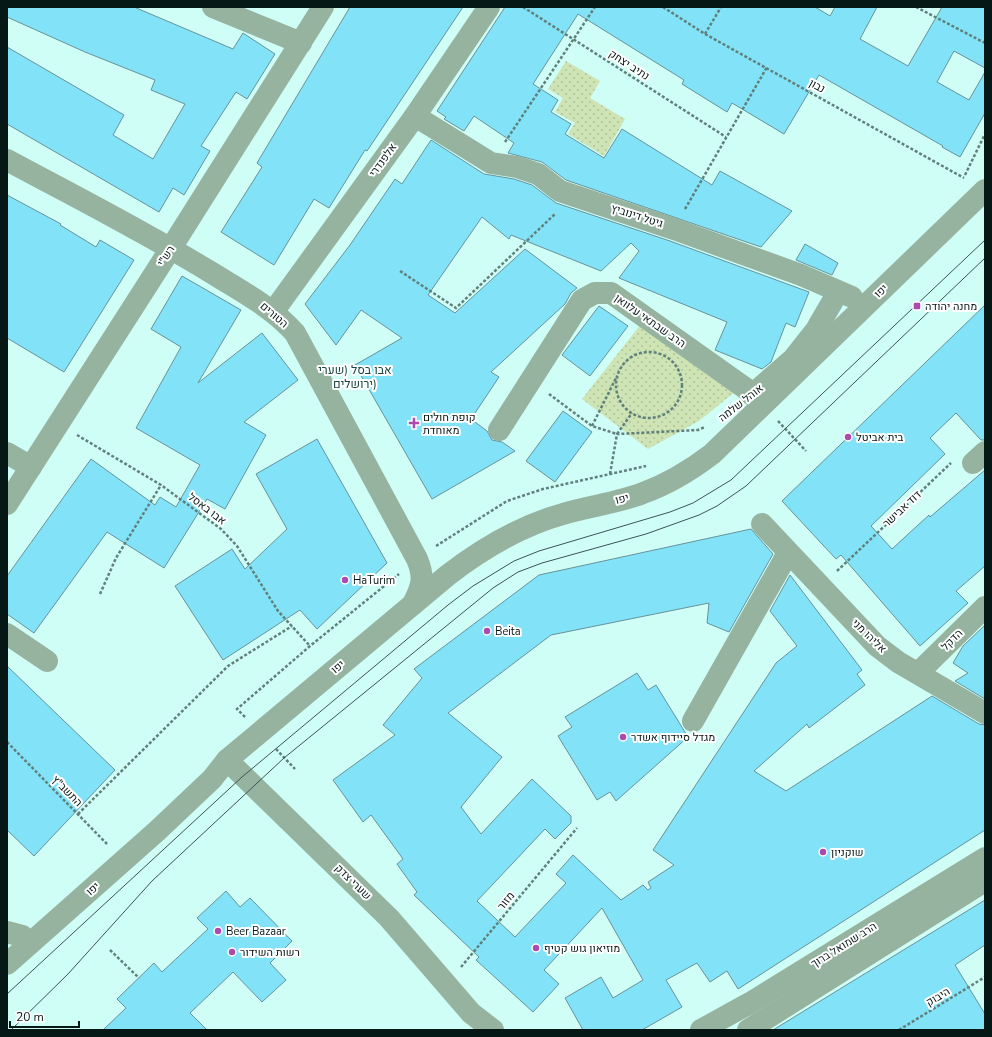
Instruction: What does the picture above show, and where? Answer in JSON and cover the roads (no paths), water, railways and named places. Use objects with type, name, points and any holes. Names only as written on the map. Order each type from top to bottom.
[{"type":"street","points":[[213,7],[301,43]]},
{"type":"street","name":"רש\"י","points":[[7,504],[323,7]]},
{"type":"street","name":"אלפנדרי","points":[[273,312],[415,116],[489,7]]},
{"type":"street","name":"גיטל דינוביץ","points":[[415,116],[491,163],[517,167],[538,174],[560,191],[674,229],[801,275],[868,304]]},
{"type":"street","name":"הטורים","points":[[7,160],[171,248],[273,312],[295,333],[417,558],[422,571],[421,587],[412,605]]},
{"type":"street","name":"יפו","points":[[7,964],[157,831],[212,779],[227,760],[448,575],[481,550],[515,532],[562,514],[642,494],[692,470],[712,454],[984,191]]},
{"type":"street","name":"אוהל שלמה","points":[[752,395],[793,359],[816,330],[838,292]]},
{"type":"street","name":"הרב שבתאי עלוואן","points":[[499,430],[582,300],[595,293],[611,293],[745,388],[752,395]]},
{"type":"street","points":[[7,453],[31,467]]},
{"type":"street","name":"אליהו מני","points":[[762,524],[877,646],[898,662],[985,713]]},
{"type":"street","points":[[693,721],[788,553]]},
{"type":"street","name":"הדקל","points":[[918,673],[985,607]]},
{"type":"street","points":[[7,634],[47,662]]},
{"type":"street","name":"יפו","points":[[12,939],[115,852],[206,770],[227,760]]},
{"type":"street","name":"שערי צדק","points":[[227,760],[389,918],[476,1021],[493,1030]]},
{"type":"street","name":"הרב שמואל ברוך","points":[[701,1030],[750,1003],[985,858]]},
{"type":"street","name":"הרב שמואל ברוך","points":[[748,1030],[985,881]]},
{"type":"tram line","points":[[7,994],[242,777],[448,605],[473,586],[514,561],[539,551],[670,512],[693,503],[731,480],[985,240]]},
{"type":"tram line","points":[[11,1030],[68,974],[152,881],[284,758],[493,588],[518,572],[542,563],[646,534],[699,515],[717,506],[746,486],[985,258]]},
{"type":"place","name":"מחנה יהודה","points":[[917,306]]},
{"type":"place","name":"קופת חולים מאוחדת","points":[[414,423]]},
{"type":"place","name":"בית אביטל","points":[[848,437]]},
{"type":"place","name":"HaTurim","points":[[345,580]]},
{"type":"place","name":"Beita","points":[[487,631]]},
{"type":"place","name":"מגדל סיידוף אשדר","points":[[623,737]]},
{"type":"place","name":"שוקניון","points":[[823,852]]},
{"type":"place","name":"Beer Bazaar","points":[[218,931]]},
{"type":"place","name":"מוזיאון גוש קטיף","points":[[536,948]]},
{"type":"place","name":"רשות השידור","points":[[232,952]]},
{"type":"district","name":"אבו בסל (שערי ירושלים)","points":[[355,377]]}]
